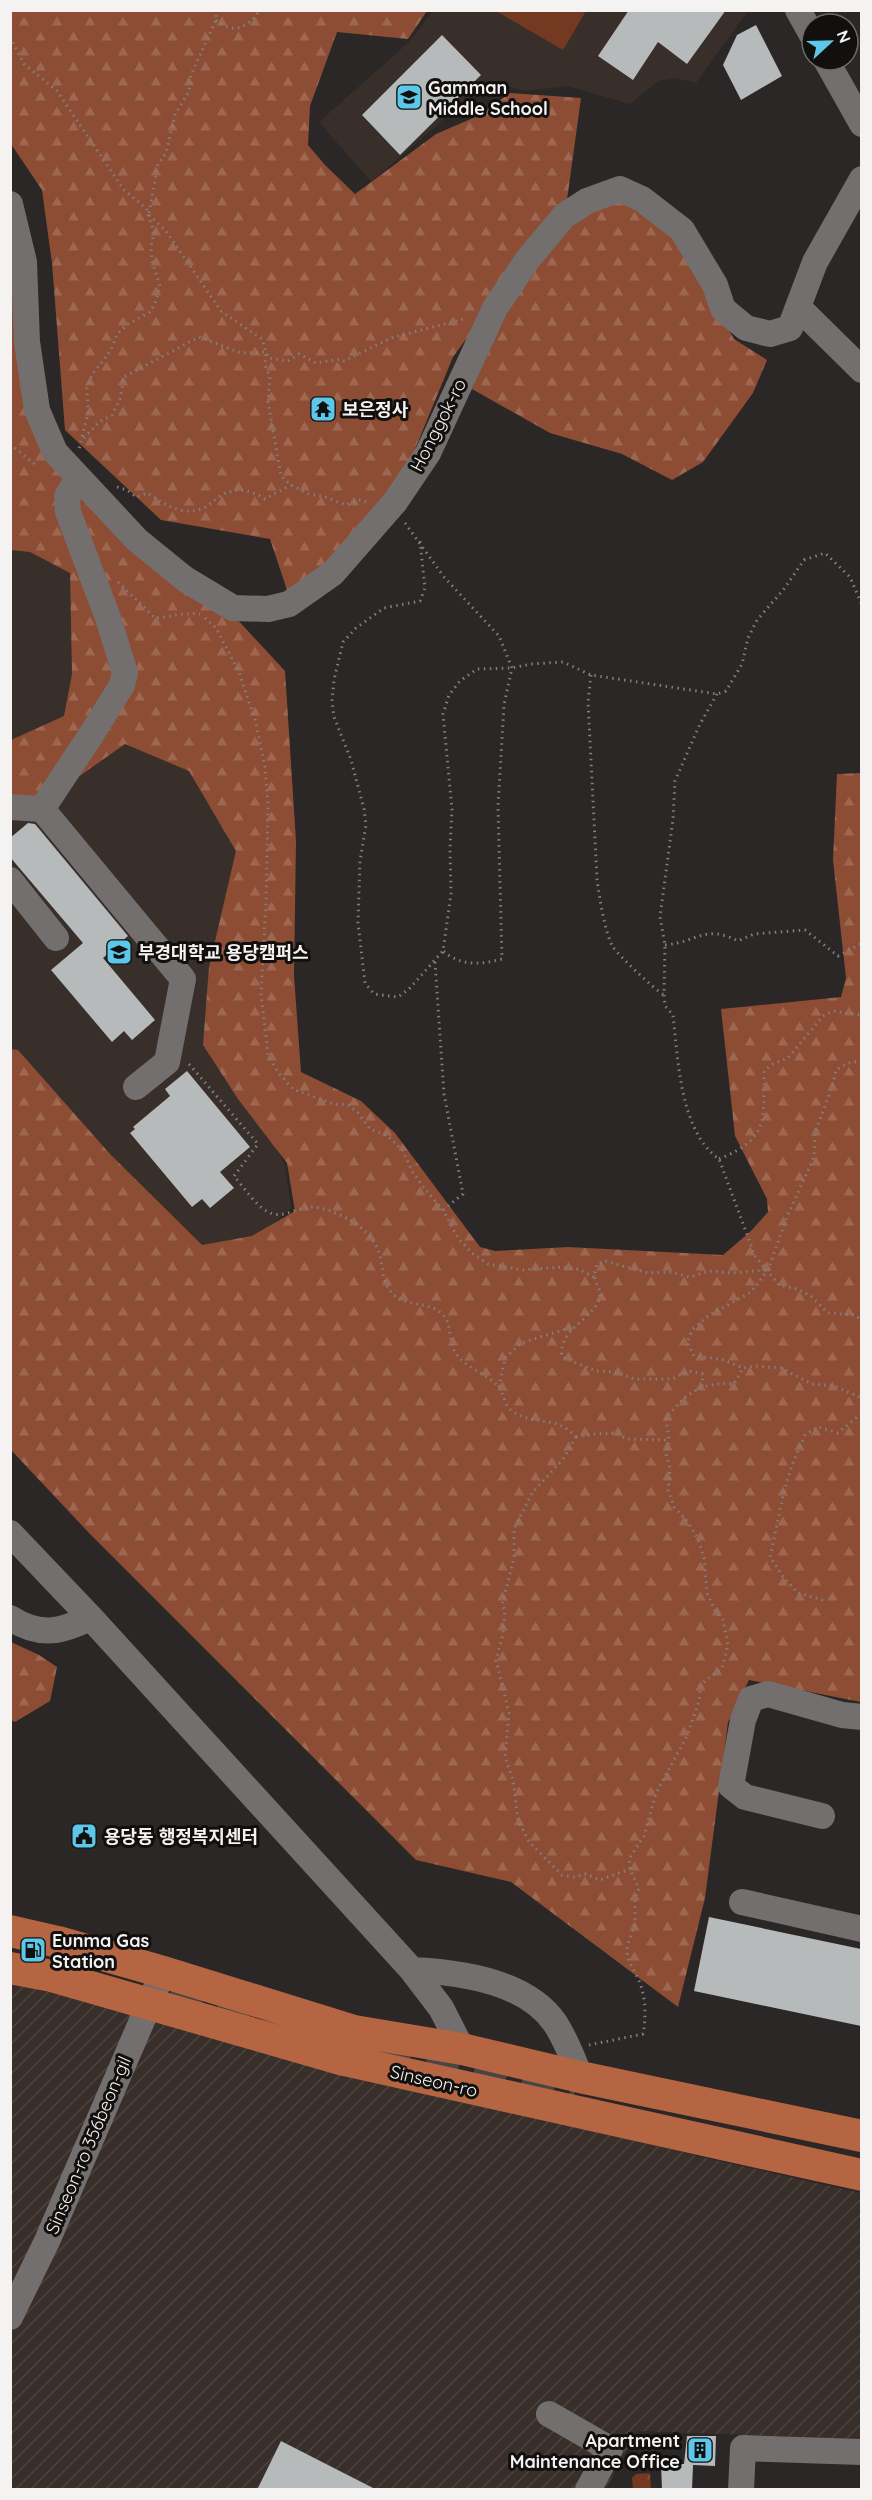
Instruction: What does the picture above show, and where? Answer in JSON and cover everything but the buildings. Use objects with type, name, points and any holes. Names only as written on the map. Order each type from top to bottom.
[{"type":"main road","name":"Sinseon-ro","points":[[10,1931],[163,1972],[354,2031],[462,2049],[580,2077],[861,2136]]},
{"type":"main road","name":"Sinseon-ro","points":[[10,1968],[52,1976],[148,2006],[344,2060],[861,2175]]},
{"type":"street","points":[[833,72],[861,124]]},
{"type":"street","name":"Honggok-ro","points":[[10,204],[24,262],[27,342],[37,410],[55,452],[137,540],[185,579],[233,608],[268,609],[289,604],[333,573],[387,510],[429,453],[495,308],[528,259],[564,216],[587,201],[620,189],[642,199],[682,230],[715,285],[723,309],[746,328],[770,334],[790,328],[815,262],[861,179]]},
{"type":"street","points":[[799,308],[861,370]]},
{"type":"street","points":[[42,809],[122,685],[125,673],[108,618],[68,512],[67,496],[79,478]]},
{"type":"street","points":[[10,807],[42,809],[183,979],[167,1062],[136,1087]]},
{"type":"street","points":[[10,880],[56,938]]},
{"type":"street","points":[[10,1533],[91,1618],[412,1970],[441,2008],[462,2049]]},
{"type":"street","points":[[10,1618],[24,1627],[58,1631],[91,1618]]},
{"type":"street","points":[[822,1816],[745,1797],[731,1786],[743,1720],[751,1699],[768,1694],[842,1715],[861,1717]]},
{"type":"street","points":[[742,1902],[861,1929]]},
{"type":"street","points":[[412,1970],[444,1971],[481,1978],[510,1989],[540,2007],[554,2022],[569,2048],[580,2077]]},
{"type":"street","name":"Sinseon-ro 356beon-gil","points":[[10,2317],[47,2241],[163,1972]]},
{"type":"street","points":[[549,2414],[609,2449],[588,2490]]},
{"type":"street","points":[[741,2490],[743,2448],[861,2452]]},
{"type":"path","points":[[149,215],[158,164],[166,153],[175,116],[189,91],[191,75],[216,20],[216,10]]},
{"type":"path","points":[[216,20],[223,27],[236,30],[246,26],[260,10]]},
{"type":"path","points":[[10,37],[24,64],[57,91],[124,190],[146,208],[154,232],[151,247],[152,261],[160,286],[155,304],[150,312],[128,324],[117,334],[111,350],[92,375],[87,388],[88,413],[82,440],[99,422],[112,415],[120,399],[124,377],[187,342],[199,337],[241,353],[266,352]]},
{"type":"path","points":[[10,50],[16,48]]},
{"type":"path","points":[[149,215],[166,231],[220,311],[262,339],[269,358],[288,361],[299,354],[316,363],[340,359],[344,361],[391,338],[495,308]]},
{"type":"path","points":[[266,352],[265,365],[270,377],[268,402],[281,476],[291,485],[309,494],[346,505],[360,500],[395,512],[420,541],[444,577],[499,636],[512,668],[504,705],[498,807],[502,959],[486,964],[465,963],[449,957],[443,951]]},
{"type":"path","points":[[10,444],[34,462],[42,472]]},
{"type":"path","points":[[107,485],[127,490],[136,497],[148,493],[161,503],[185,511],[202,509],[221,495],[234,490],[252,490],[266,499],[291,485]]},
{"type":"path","points":[[420,541],[425,588],[420,601],[384,608],[356,628],[343,642],[337,663],[332,701],[334,717],[351,760],[364,809],[366,825],[360,861],[358,923],[365,983],[374,994],[398,997],[410,989],[443,951],[451,894],[449,860],[452,809],[442,714],[449,695],[460,681],[477,669],[512,668],[563,662],[591,675],[717,694],[726,691],[742,664],[748,638],[757,620],[784,590],[804,560],[825,553],[850,576],[861,605]]},
{"type":"path","points":[[111,574],[155,618],[173,617],[187,612],[201,614],[216,628],[228,648],[248,696],[265,767],[268,806],[261,994],[268,1055],[278,1072],[293,1089],[333,1104],[348,1105],[358,1113],[370,1129],[387,1136],[403,1151],[412,1171],[443,1210],[458,1238],[472,1253],[488,1264],[522,1270],[563,1267],[578,1269],[594,1277],[601,1291],[598,1301],[561,1346],[562,1357],[596,1371],[617,1372],[634,1379],[672,1379],[689,1371],[703,1374],[702,1386]]},
{"type":"path","points":[[591,675],[588,711],[600,901],[613,946],[651,987],[664,995]]},
{"type":"path","points":[[717,694],[700,724],[675,781],[673,819],[660,917],[665,945],[665,1006],[673,1015],[681,1079],[698,1138],[707,1151],[719,1159],[754,1256],[779,1285],[797,1289],[811,1296],[828,1312],[854,1315],[861,1320]]},
{"type":"path","points":[[665,945],[682,944],[711,932],[726,935],[738,941],[754,934],[805,930],[838,956],[861,943]]},
{"type":"path","points":[[435,961],[444,1094],[463,1194],[443,1210]]},
{"type":"path","points":[[719,1159],[732,1154],[751,1140],[762,1127],[764,1071],[773,1064],[788,1058],[823,1016],[833,1011],[861,1015]]},
{"type":"path","points":[[171,1043],[258,1144],[234,1176],[264,1209],[275,1215],[310,1207],[330,1211],[348,1219],[366,1232],[376,1246],[387,1287],[394,1295],[408,1304],[420,1303],[432,1307],[442,1315],[448,1323],[453,1349],[468,1366],[499,1387],[509,1409],[532,1420],[566,1426],[576,1437]]},
{"type":"path","points":[[861,1061],[848,1063],[836,1070],[832,1088],[815,1132],[814,1157],[787,1217],[768,1270],[751,1292],[708,1316],[693,1329],[687,1342],[694,1356],[721,1359],[743,1368],[754,1366],[781,1368],[812,1384],[834,1386],[861,1398]]},
{"type":"path","points":[[594,1277],[597,1264],[604,1261],[648,1273],[670,1272],[690,1277],[710,1271],[732,1274],[768,1270]]},
{"type":"path","points":[[499,1387],[505,1358],[521,1343],[575,1327]]},
{"type":"path","points":[[569,2048],[642,2034],[646,2016],[640,1983],[627,1956],[627,1945],[635,1932],[634,1897],[639,1890],[630,1869],[629,1859],[644,1836],[656,1792],[687,1736],[699,1701],[701,1684],[722,1668],[728,1645],[723,1620],[707,1593],[704,1557],[698,1539],[688,1522],[674,1508],[668,1490],[670,1468],[666,1454],[669,1440],[666,1419],[679,1402],[702,1386],[734,1384],[743,1368]]},
{"type":"path","points":[[823,1600],[798,1593],[784,1578],[770,1557],[784,1492],[805,1435],[818,1427],[838,1433],[861,1413]]},
{"type":"path","points":[[576,1437],[616,1433],[627,1439],[669,1440]]},
{"type":"path","points":[[576,1437],[563,1459],[532,1493],[514,1529],[514,1558],[502,1605],[505,1610],[503,1634],[496,1660],[508,1713],[505,1757],[513,1780],[522,1830],[530,1843],[562,1875],[575,1877],[585,1874],[600,1880],[630,1869]]},
{"type":"shaded area","name":"Gamman Middle School","points":[[433,11],[748,11],[696,83],[674,78],[658,81],[630,104],[568,86],[525,91],[488,81],[371,182],[319,122],[409,42]]},
{"type":"shaded area","name":"부경대학교 용당캠퍼스","points":[[11,535],[91,572],[232,807],[241,889],[215,1015],[285,1165],[291,1208],[231,1259],[174,1267],[11,1096]]},
{"type":"shaded area","points":[[10,1972],[397,2080],[697,2156],[861,2193],[861,2439],[637,2431],[606,2489],[11,2489]]},
{"type":"green space","points":[[10,11],[427,11],[408,39],[337,32],[310,106],[308,145],[355,194],[436,134],[480,115],[510,93],[581,98],[567,200],[453,357],[408,466],[347,547],[288,593],[270,539],[161,520],[65,430],[52,263],[42,190],[11,144]]},
{"type":"green space","points":[[496,11],[586,11],[563,50]]},
{"type":"green space","points":[[612,196],[673,230],[734,339],[767,360],[753,393],[703,462],[672,480],[622,454],[550,433],[472,389],[504,313],[564,229]]},
{"type":"green space","points":[[10,206],[60,466],[235,617],[285,671],[296,841],[294,976],[301,1072],[361,1101],[395,1133],[480,1247],[495,1251],[568,1247],[723,1255],[751,1231],[768,1212],[767,1199],[735,1136],[721,1009],[841,997],[846,978],[833,860],[837,774],[861,773],[861,1702],[749,1680],[728,1722],[705,1898],[678,2007],[511,1882],[416,1860],[90,1534],[11,1450],[11,1049],[18,1050],[110,1154],[202,1245],[252,1236],[295,1211],[287,1163],[238,1099],[203,1045],[209,967],[236,851],[189,771],[125,744],[54,794],[11,799],[11,740],[64,716],[72,674],[70,573],[30,552],[11,550]]},
{"type":"green space","points":[[11,1642],[39,1655],[57,1667],[50,1701],[15,1722],[11,1720]]},
{"type":"green space","points":[[650,2473],[651,2489],[633,2489],[632,2478],[636,2474]]},
{"type":"tunnel","points":[[170,1995],[291,2026]]},
{"type":"tunnel","points":[[379,2047],[574,2096]]},
{"type":"place","name":"Gamman Middle School","points":[[409,97]]},
{"type":"place","name":"보은정사","points":[[323,409]]},
{"type":"place","name":"부경대학교 용당캠퍼스","points":[[119,952]]},
{"type":"place","name":"용당동 행정복지센터","points":[[84,1836]]},
{"type":"place","name":"Eunma Gas Station","points":[[33,1950]]},
{"type":"place","name":"Apartment Maintenance Office","points":[[700,2450]]}]
